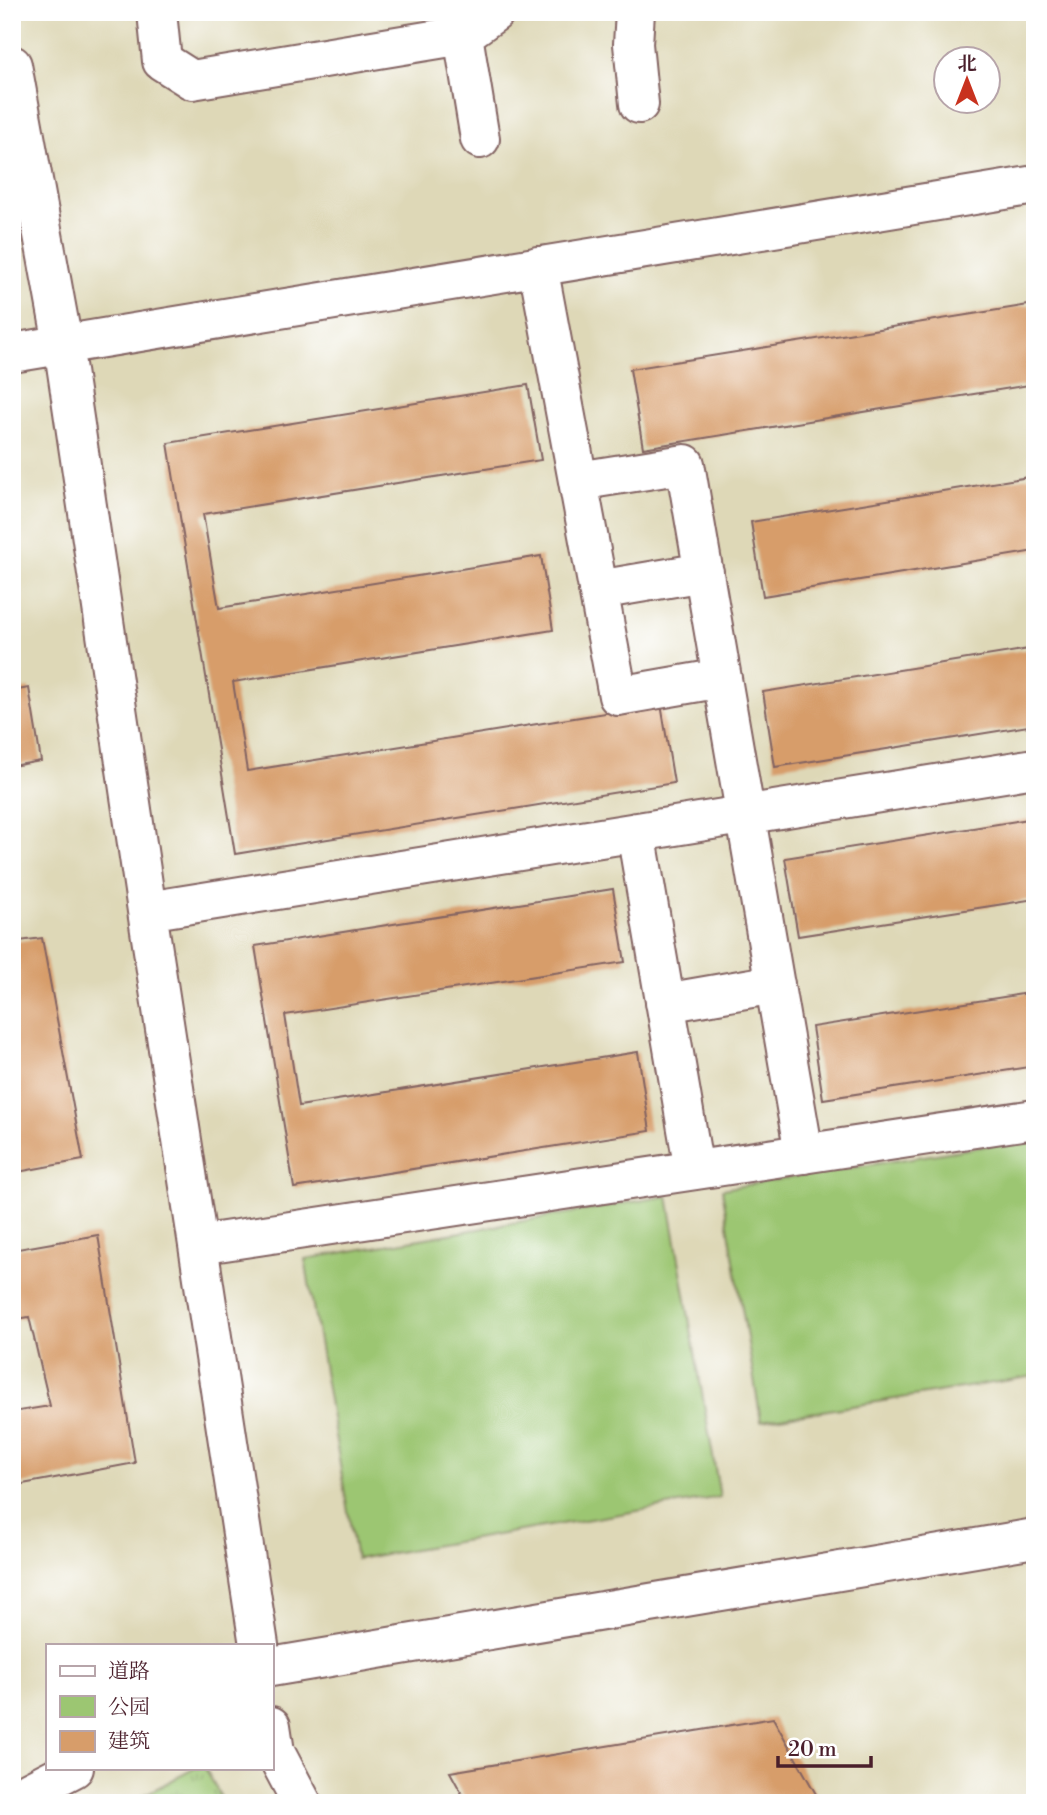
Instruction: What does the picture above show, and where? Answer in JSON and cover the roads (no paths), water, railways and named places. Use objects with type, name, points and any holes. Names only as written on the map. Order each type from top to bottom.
[{"type":"street","points":[[157,12],[162,61],[192,80],[463,35],[495,12]]},
{"type":"street","points":[[635,12],[633,44],[639,104]]},
{"type":"street","points":[[463,35],[480,139]]},
{"type":"street","points":[[12,65],[63,344],[260,1644]]},
{"type":"street","points":[[12,353],[1035,185]]},
{"type":"street","points":[[538,266],[618,695],[722,678]]},
{"type":"street","points":[[578,481],[685,464],[804,1154]]},
{"type":"street","points":[[598,590],[704,572]]},
{"type":"street","points":[[147,911],[1035,768]]},
{"type":"street","points":[[636,832],[694,1170]]},
{"type":"street","points":[[665,1003],[775,984]]},
{"type":"street","points":[[198,1245],[1035,1119]]},
{"type":"street","points":[[273,1667],[1035,1538]]},
{"type":"street","points":[[273,1739],[275,1752],[302,1803]]},
{"type":"street","points":[[12,1800],[70,1770]]}]
